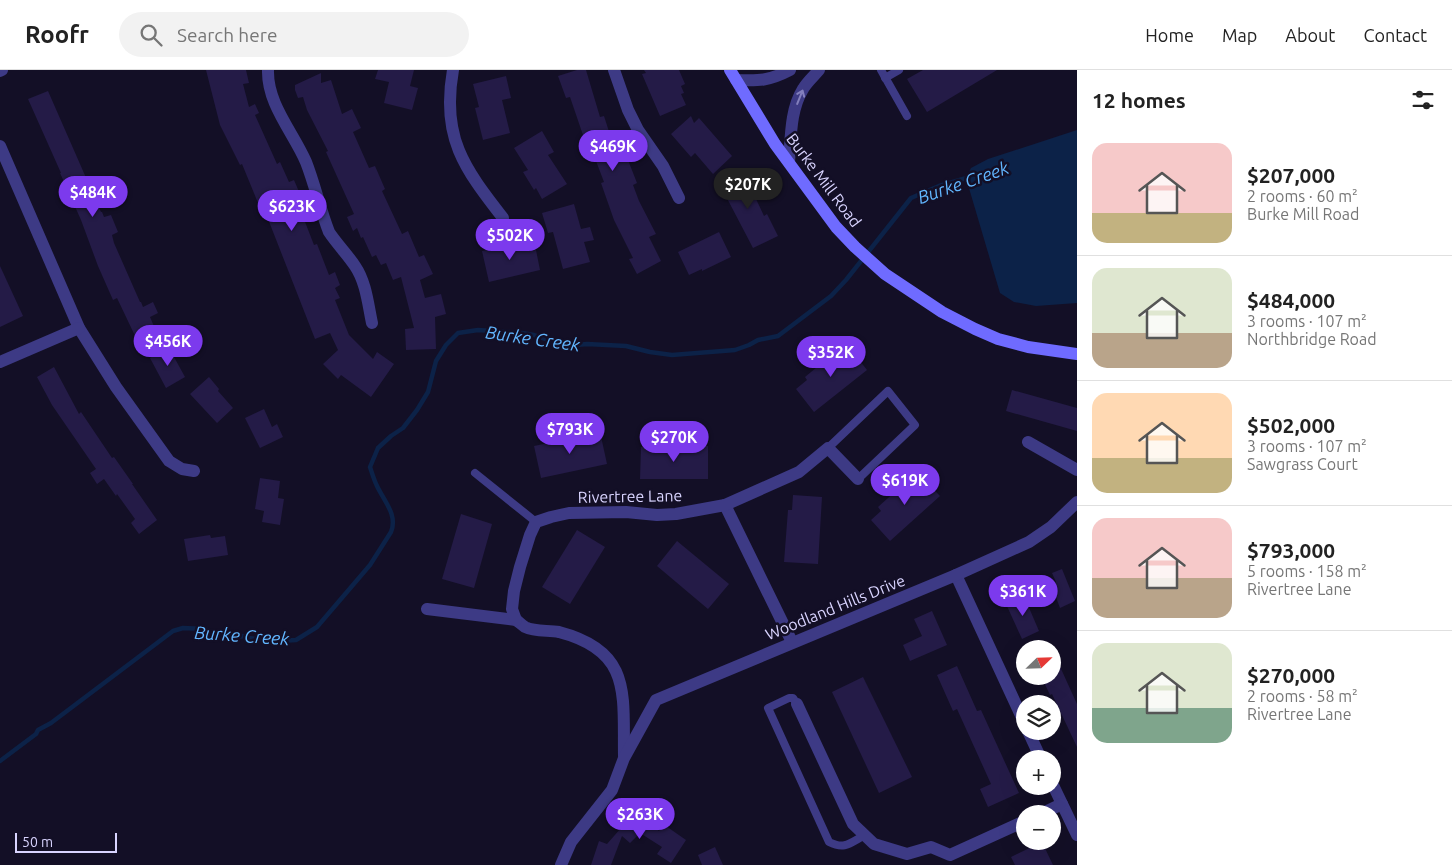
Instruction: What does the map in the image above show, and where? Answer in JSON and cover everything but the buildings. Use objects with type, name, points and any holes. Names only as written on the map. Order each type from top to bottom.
[{"type":"street","points":[[268,70],[270,88],[279,111],[306,161],[329,232],[356,267],[361,277],[372,323]]},
{"type":"street","points":[[452,70],[450,111],[452,129],[459,153],[468,170],[503,218]]},
{"type":"street","points":[[614,70],[628,110],[638,130],[663,166],[679,198]]},
{"type":"street","points":[[733,75],[759,81],[773,78],[790,70]]},
{"type":"street","points":[[789,162],[791,127],[796,107],[803,89],[819,70]]},
{"type":"street","name":"Burke Mill Road","points":[[733,75],[775,144],[836,227],[855,248],[886,274],[942,312],[998,339],[1028,347],[1077,354]]},
{"type":"street","points":[[0,146],[79,328],[116,387],[169,461],[182,469],[194,471]]},
{"type":"street","points":[[0,362],[79,328]]},
{"type":"street","points":[[1028,442],[1077,470]]},
{"type":"street","points":[[828,448],[858,479]]},
{"type":"street","name":"Rivertree Lane","points":[[536,522],[569,513],[626,512],[657,516],[725,505],[799,472],[828,448]]},
{"type":"street","name":"Woodland Hills Drive","points":[[624,758],[656,700],[956,575],[1029,542],[1051,527],[1077,502]]},
{"type":"street","points":[[725,505],[792,642]]},
{"type":"street","points":[[516,620],[512,609],[514,591],[527,543],[536,522]]},
{"type":"street","points":[[956,575],[1016,705]]},
{"type":"street","points":[[427,610],[516,620],[526,627],[557,632],[586,642],[602,652],[614,666],[620,678],[623,702],[624,758],[612,790],[571,842],[560,865]]},
{"type":"street","points":[[796,704],[853,824],[874,844],[907,854],[931,847],[953,860],[1016,826]]},
{"type":"street","points":[[1058,795],[1077,835]]},
{"type":"lane","points":[[881,70],[906,116]]},
{"type":"lane","points":[[885,78],[899,70]]},
{"type":"lane","points":[[828,448],[888,391],[916,425],[858,479]]},
{"type":"lane","points":[[475,473],[536,522]]},
{"type":"lane","points":[[796,704],[793,698],[790,698],[768,708],[829,842],[844,846],[865,835]]},
{"type":"water","points":[[1077,130],[1077,303],[1036,306],[1014,302],[1000,293],[966,178],[971,168],[988,159]]},
{"type":"waterway","name":"Burke Creek","points":[[0,761],[36,734],[38,730],[51,723],[173,631],[183,628],[205,629],[212,632],[228,633],[238,637],[280,641],[296,640],[317,627],[370,565],[391,532],[393,520],[370,467],[378,448],[403,428],[417,410],[428,392],[436,361],[446,345],[458,333],[478,330],[522,333],[553,342],[576,345],[626,346],[672,355],[735,350],[758,340],[778,336],[831,296],[846,280],[911,198],[939,186],[970,177]]}]
